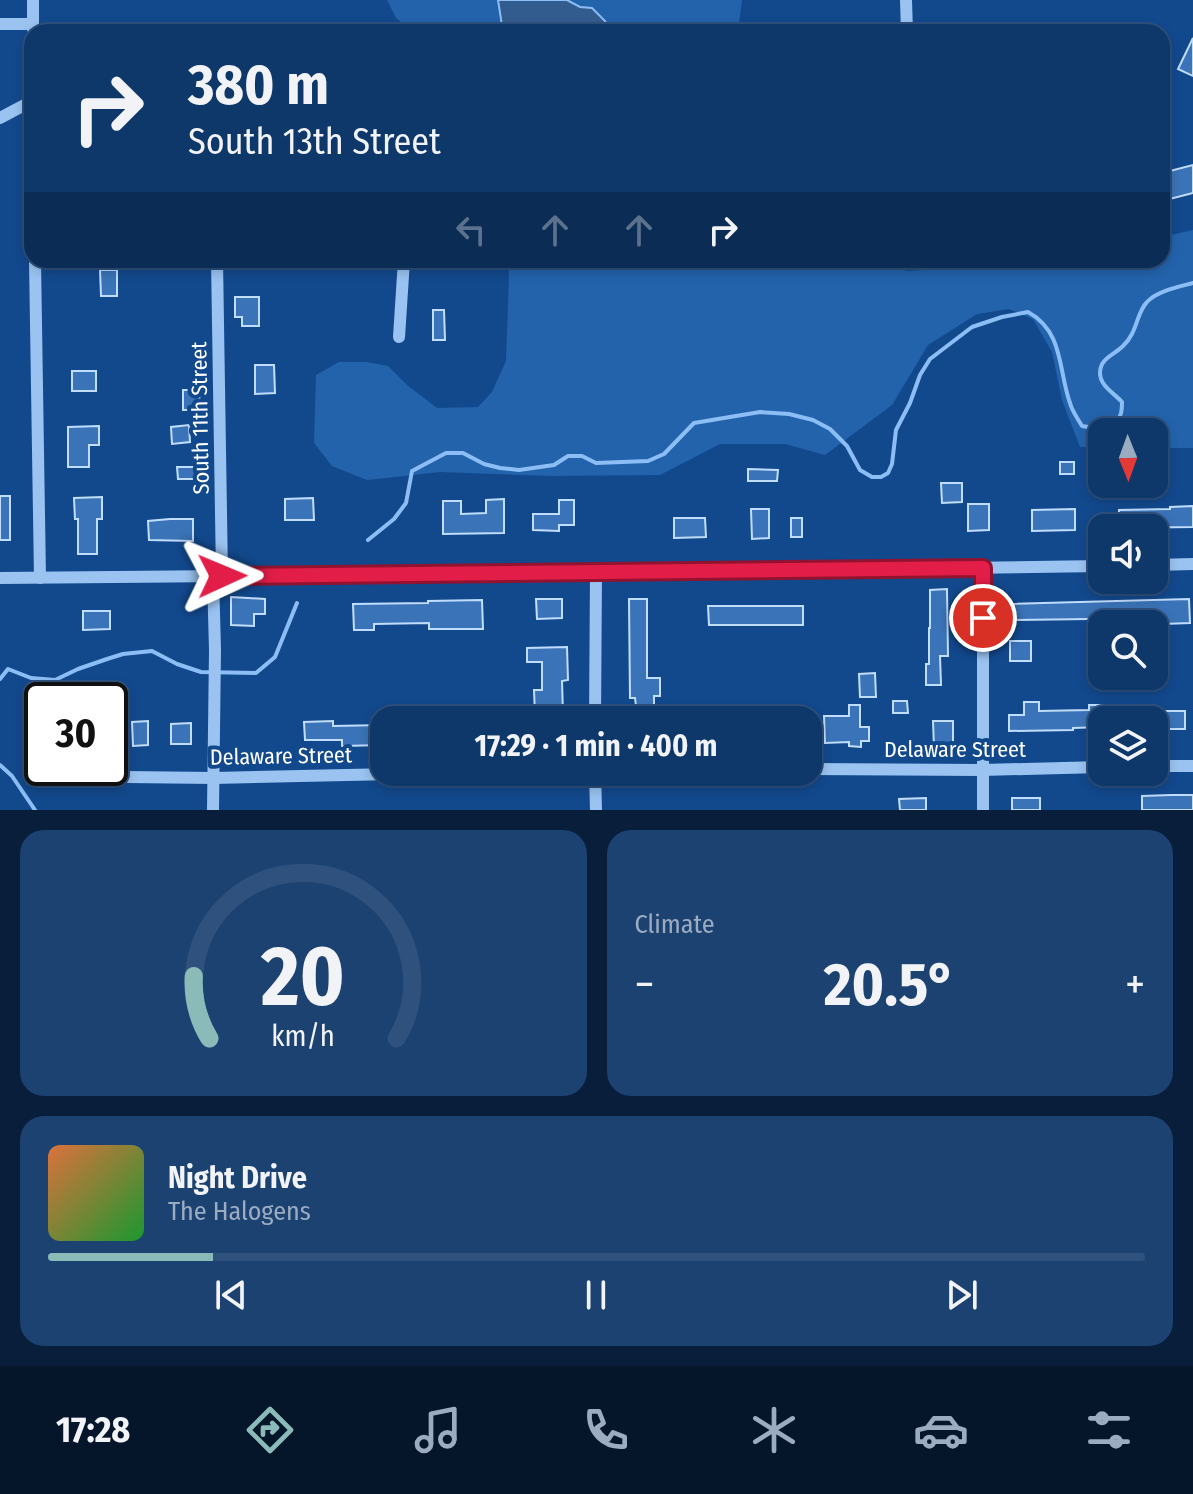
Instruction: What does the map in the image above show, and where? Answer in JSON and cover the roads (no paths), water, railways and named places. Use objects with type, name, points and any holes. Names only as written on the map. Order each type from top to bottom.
[{"type":"street","points":[[33,0],[33,24]]},
{"type":"street","points":[[906,0],[907,24]]},
{"type":"street","points":[[0,24],[24,27]]},
{"type":"street","points":[[0,118],[24,105]]},
{"type":"street","points":[[35,268],[40,578]]},
{"type":"street","name":"South 11th Street","points":[[213,810],[217,268]]},
{"type":"street","points":[[399,337],[403,268]]},
{"type":"street","points":[[1168,565],[1193,564]]},
{"type":"street","points":[[0,578],[1088,566]]},
{"type":"street","points":[[983,568],[983,810]]},
{"type":"street","points":[[595,706],[596,573]]},
{"type":"street","points":[[1168,766],[1193,766]]},
{"type":"street","name":"Delaware Street","points":[[822,769],[1088,767]]},
{"type":"street","name":"Delaware Street","points":[[128,777],[370,775]]},
{"type":"street","points":[[595,786],[596,810]]},
{"type":"waterway","points":[[368,540],[394,519],[406,503],[412,471],[446,453],[463,453],[484,464],[519,470],[554,465],[568,456],[582,456],[596,463],[648,461],[664,454],[694,423],[760,412],[789,414],[813,420],[830,429],[847,446],[860,470],[872,477],[881,477],[888,473],[892,464],[896,430],[930,359],[972,327],[1028,312],[1040,320],[1054,341],[1071,406],[1082,426],[1109,426],[1120,416],[1122,402],[1102,382],[1102,364],[1128,341],[1143,306],[1151,298],[1193,283]]},
{"type":"waterway","points":[[0,679],[8,669],[31,678],[55,680],[123,654],[152,651],[201,672],[256,673],[275,657],[297,603]]},
{"type":"waterway","points":[[0,765],[12,776],[35,810]]}]
